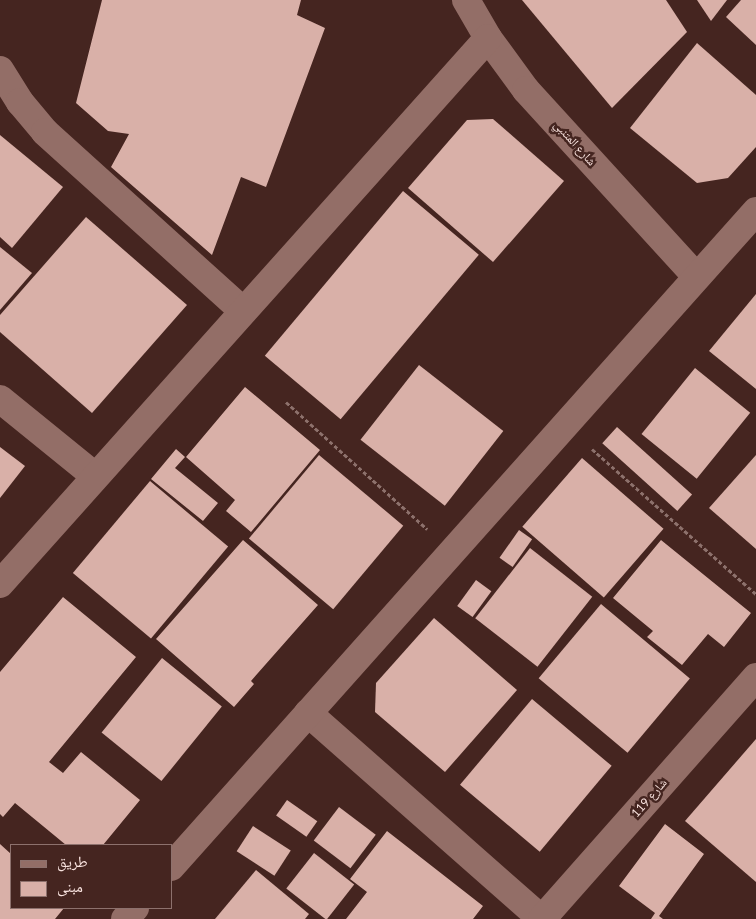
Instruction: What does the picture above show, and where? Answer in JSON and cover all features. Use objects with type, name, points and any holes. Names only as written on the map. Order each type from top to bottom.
[{"type":"street","name":"شارع المتنبي","points":[[466,0],[488,38],[526,90],[697,277]]},
{"type":"street","points":[[0,584],[488,38]]},
{"type":"street","points":[[0,70],[20,102],[45,132],[243,312]]},
{"type":"street","points":[[172,866],[756,211]]},
{"type":"street","points":[[0,399],[95,476]]},
{"type":"street","name":"شارع 119","points":[[542,919],[756,677]]},
{"type":"street","points":[[308,713],[542,919]]},
{"type":"street","points":[[126,919],[135,909]]},
{"type":"path","points":[[286,402],[451,551]]},
{"type":"path","points":[[565,424],[756,594]]},
{"type":"building","points":[[102,0],[301,0],[297,15],[325,28],[266,187],[241,177],[212,255],[111,167],[129,134],[108,131],[76,103]]},
{"type":"building","points":[[522,0],[666,0],[687,32],[612,108]]},
{"type":"building","points":[[697,0],[727,0],[711,21]]},
{"type":"building","points":[[741,0],[756,0],[756,45],[726,17]]},
{"type":"building","points":[[697,43],[756,95],[756,147],[728,178],[697,183],[630,128]]},
{"type":"building","points":[[493,119],[564,181],[493,262],[408,188],[467,120]]},
{"type":"building","points":[[0,135],[63,187],[12,248],[0,237]]},
{"type":"building","points":[[403,191],[479,255],[341,419],[265,356]]},
{"type":"building","points":[[86,217],[187,305],[92,413],[0,332],[0,315]]},
{"type":"building","points":[[0,247],[32,273],[0,310]]},
{"type":"building","points":[[756,294],[756,389],[709,351]]},
{"type":"building","points":[[419,365],[503,431],[445,506],[361,440]]},
{"type":"building","points":[[695,368],[750,413],[697,479],[642,434]]},
{"type":"building","points":[[245,387],[320,450],[251,532],[226,511],[235,500],[186,457]]},
{"type":"building","points":[[617,427],[692,495],[677,511],[602,443]]},
{"type":"building","points":[[0,447],[25,466],[0,498]]},
{"type":"building","points":[[176,449],[185,457],[175,468],[218,503],[203,521],[151,479]]},
{"type":"building","points":[[319,455],[403,526],[333,609],[249,538]]},
{"type":"building","points":[[756,455],[756,549],[709,508]]},
{"type":"building","points":[[582,458],[664,529],[604,598],[522,527]]},
{"type":"building","points":[[150,481],[228,547],[151,638],[73,573]]},
{"type":"building","points":[[519,530],[532,539],[513,567],[499,558]]},
{"type":"building","points":[[243,540],[318,605],[251,681],[254,684],[234,707],[156,639]]},
{"type":"building","points":[[661,540],[751,613],[724,647],[708,634],[682,665],[647,637],[653,631],[613,598]]},
{"type":"building","points":[[530,548],[592,597],[537,667],[475,618]]},
{"type":"building","points":[[476,580],[491,591],[473,617],[457,606]]},
{"type":"building","points":[[63,597],[136,657],[49,762],[63,773],[81,752],[140,800],[104,844],[65,844],[15,803],[3,817],[0,814],[0,672]]},
{"type":"building","points":[[601,604],[690,679],[628,753],[539,678]]},
{"type":"building","points":[[434,618],[517,690],[445,772],[375,712],[376,683]]},
{"type":"building","points":[[162,658],[222,706],[161,781],[102,733]]},
{"type":"building","points":[[532,699],[612,766],[540,852],[460,785]]},
{"type":"building","points":[[756,739],[756,882],[685,821]]},
{"type":"building","points":[[287,800],[317,821],[306,837],[276,816]]},
{"type":"building","points":[[339,807],[376,835],[350,868],[314,841]]},
{"type":"building","points":[[665,824],[704,854],[659,916],[663,919],[651,919],[655,913],[619,886]]},
{"type":"building","points":[[253,826],[291,851],[274,876],[237,851]]},
{"type":"building","points":[[387,831],[483,906],[473,919],[346,919],[367,892],[350,879]]},
{"type":"building","points":[[0,844],[10,853],[10,909],[63,909],[55,919],[0,919]]},
{"type":"building","points":[[314,853],[354,884],[327,919],[286,888]]},
{"type":"building","points":[[256,870],[309,914],[305,919],[215,919]]}]
